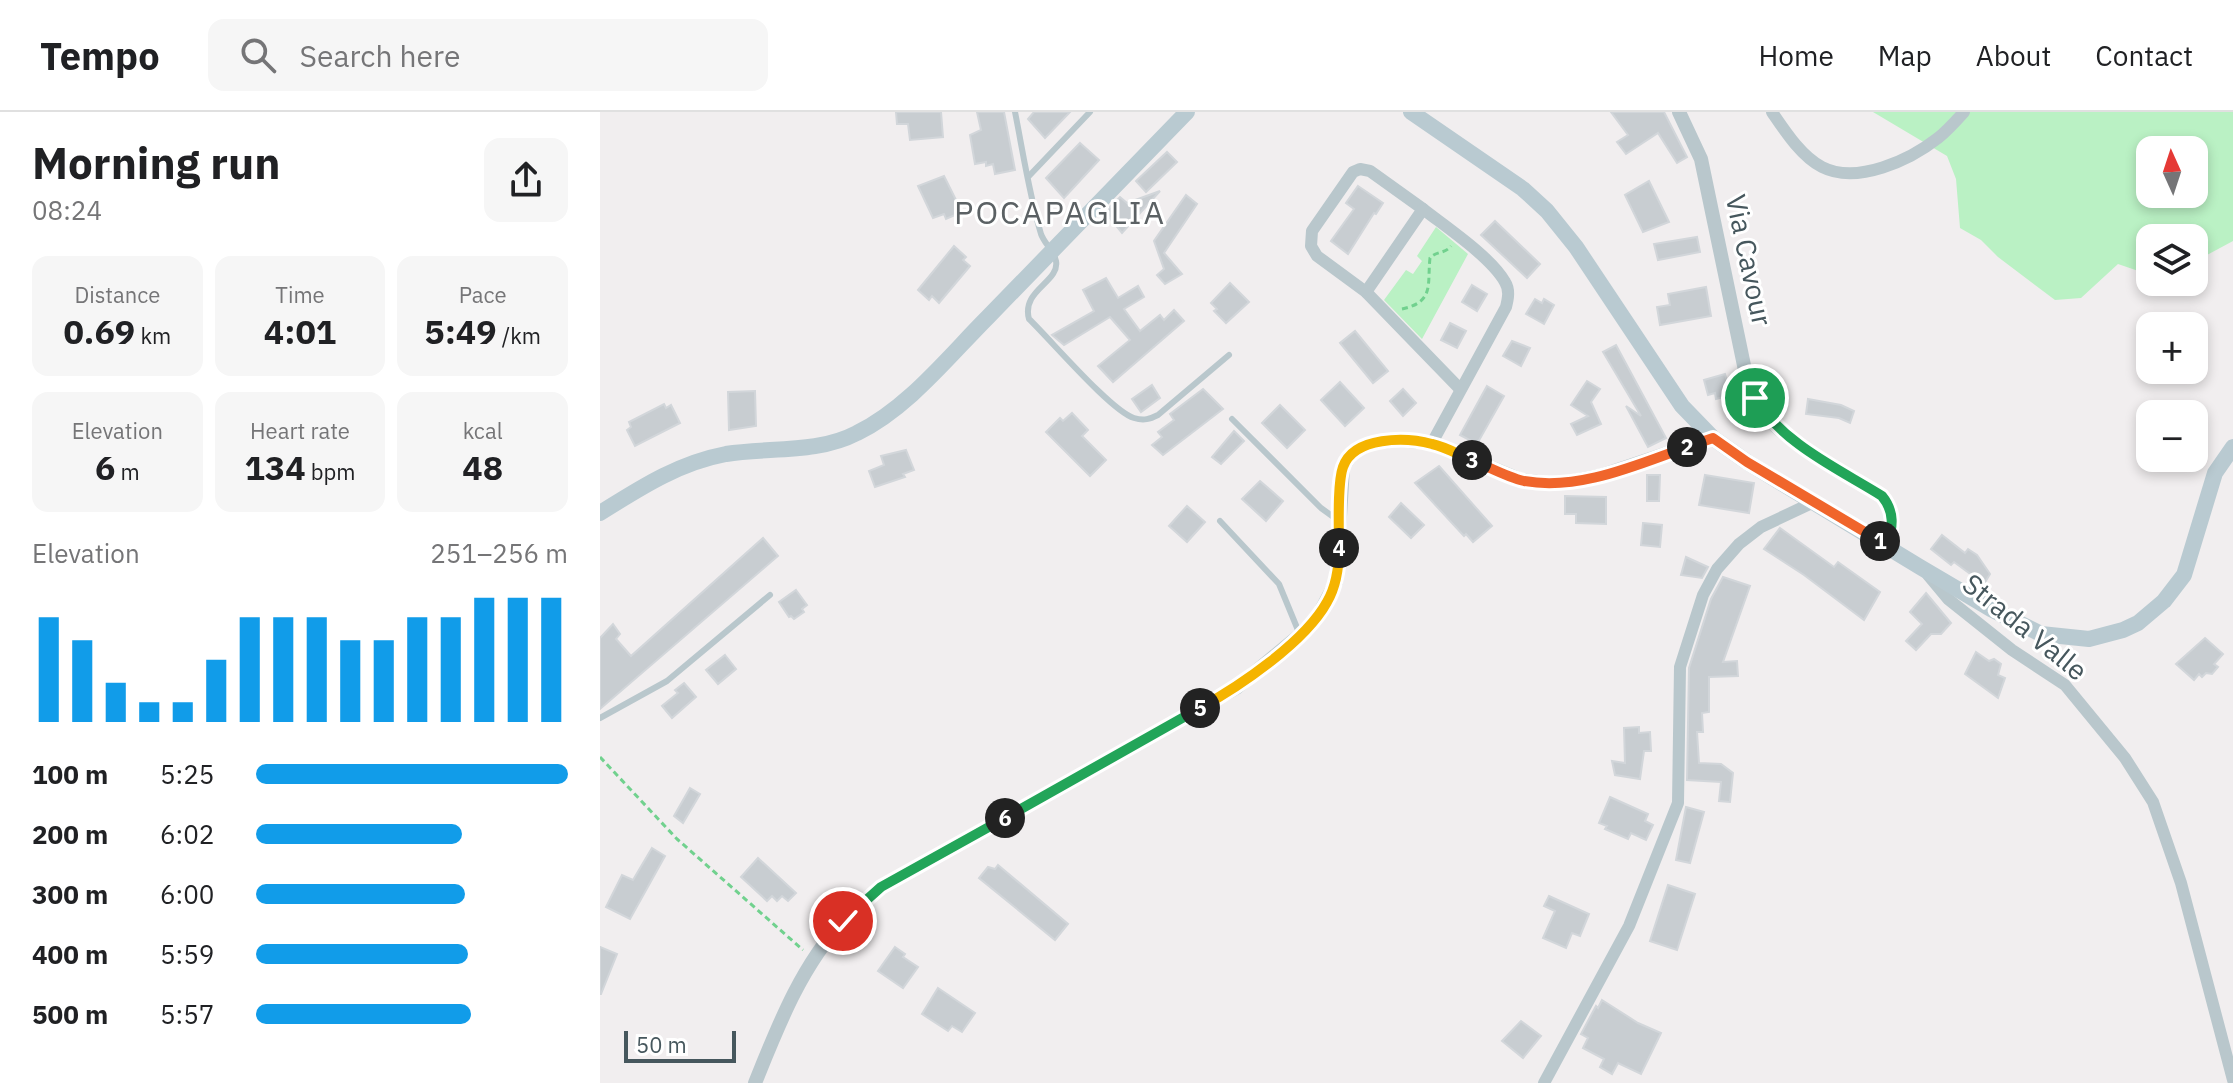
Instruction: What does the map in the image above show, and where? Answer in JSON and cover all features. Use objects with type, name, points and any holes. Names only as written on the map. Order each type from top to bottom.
[{"type":"main road","points":[[600,513],[667,472],[700,460],[727,454],[836,442],[889,414],[1187,112]]},
{"type":"main road","points":[[1411,112],[1523,189],[1547,211],[1576,247],[1682,406],[1713,438],[1920,567],[2041,634],[2089,639],[2123,630],[2138,623],[2164,601],[2184,575],[2215,473],[2233,447]]},
{"type":"street","name":"Via Cavour","points":[[1679,112],[1701,159],[1746,375],[1755,398],[1766,416],[1783,433],[1882,496],[1892,515],[1887,545]]},
{"type":"street","points":[[1772,112],[1805,154],[1823,167],[1854,173],[1901,161],[1938,138],[1964,112]]},
{"type":"street","points":[[1432,443],[1506,307],[1509,293],[1506,283],[1483,257],[1423,209],[1370,171],[1360,169],[1353,172],[1312,231],[1311,246],[1317,256],[1366,292],[1460,389]]},
{"type":"street","points":[[1366,292],[1423,209]]},
{"type":"street","points":[[755,1083],[788,1003],[814,960],[843,921],[881,887],[1236,688],[1300,635],[1318,616],[1336,582],[1343,467],[1353,452],[1372,443],[1397,440],[1432,443],[1521,480],[1546,483],[1603,475],[1713,438]]},
{"type":"street","points":[[1544,1083],[1629,926],[1678,803],[1680,667],[1703,595],[1717,569],[1739,544],[1761,527],[1814,502]]},
{"type":"street","name":"Strada Valle","points":[[1920,567],[1948,599],[2012,650],[2065,685],[2125,758],[2153,802],[2181,883],[2233,1080]]},
{"type":"lane","points":[[1015,112],[1042,237],[1056,259],[1055,269],[1029,301],[1026,309],[1029,319],[1108,400],[1132,418],[1147,420],[1158,415],[1229,355]]},
{"type":"lane","points":[[1029,176],[1090,112]]},
{"type":"lane","points":[[1232,419],[1321,508],[1339,521]]},
{"type":"lane","points":[[1220,521],[1279,584],[1300,635]]},
{"type":"lane","points":[[600,718],[667,681],[770,595]]},
{"type":"path","points":[[1390,317],[1401,309],[1416,306],[1424,298],[1429,284],[1430,258],[1449,249],[1457,236]]},
{"type":"path","points":[[600,757],[677,839],[814,960]]},
{"type":"green space","points":[[1873,112],[2233,112],[2233,241],[2208,254],[2208,224],[2136,224],[2136,270],[2118,264],[2081,298],[2055,300],[1998,257],[1981,240],[1960,228],[1956,179],[1947,156]]},
{"type":"green space","points":[[1436,227],[1468,254],[1422,339],[1384,300],[1406,270],[1413,274],[1422,261],[1417,256]]},
{"type":"building","points":[[896,112],[941,112],[943,137],[910,140],[908,124],[897,124]]},
{"type":"building","points":[[977,112],[1004,112],[1015,170],[995,174],[993,164],[975,164],[970,135],[981,130]]},
{"type":"building","points":[[1034,112],[1070,112],[1045,138],[1028,119]]},
{"type":"building","points":[[1611,112],[1664,112],[1687,157],[1677,163],[1658,133],[1626,154],[1617,142],[1628,135]]},
{"type":"building","points":[[1080,143],[1099,160],[1064,198],[1046,178]]},
{"type":"building","points":[[1167,152],[1177,162],[1146,192],[1136,181]]},
{"type":"building","points":[[944,176],[962,212],[946,219],[944,214],[933,218],[918,186]]},
{"type":"building","points":[[1649,181],[1669,222],[1643,232],[1625,195]]},
{"type":"building","points":[[1358,186],[1383,203],[1348,254],[1331,241],[1354,209],[1346,203]]},
{"type":"building","points":[[1160,191],[1122,233],[1105,212],[1120,197],[1127,203]]},
{"type":"building","points":[[1186,195],[1197,204],[1164,253],[1182,274],[1165,284],[1157,275],[1164,269],[1154,241]]},
{"type":"building","points":[[1495,221],[1540,264],[1527,278],[1481,235]]},
{"type":"building","points":[[1697,237],[1700,252],[1658,260],[1654,244]]},
{"type":"building","points":[[954,246],[966,257],[963,260],[970,266],[939,303],[932,296],[929,300],[918,290]]},
{"type":"building","points":[[1106,278],[1118,298],[1138,286],[1144,297],[1124,309],[1140,331],[1160,315],[1164,320],[1174,310],[1184,321],[1113,382],[1098,366],[1130,340],[1110,317],[1064,345],[1052,335],[1094,311],[1083,290]]},
{"type":"building","points":[[1230,283],[1249,302],[1226,323],[1211,303]]},
{"type":"building","points":[[1472,285],[1487,294],[1477,311],[1462,302]]},
{"type":"building","points":[[1706,287],[1711,316],[1660,325],[1657,307],[1670,305],[1668,294]]},
{"type":"building","points":[[1535,299],[1542,303],[1544,299],[1554,305],[1544,324],[1526,314]]},
{"type":"building","points":[[1450,323],[1466,331],[1457,348],[1441,340]]},
{"type":"building","points":[[1355,331],[1388,371],[1373,383],[1340,343]]},
{"type":"building","points":[[1512,341],[1530,348],[1521,366],[1503,356]]},
{"type":"building","points":[[1616,345],[1666,438],[1648,447],[1626,406],[1641,416],[1603,352]]},
{"type":"building","points":[[1725,374],[1731,395],[1716,399],[1715,393],[1708,395],[1704,380]]},
{"type":"building","points":[[1587,381],[1600,389],[1591,402],[1601,424],[1577,435],[1571,424],[1588,416],[1571,405]]},
{"type":"building","points":[[1340,382],[1364,408],[1345,426],[1321,400]]},
{"type":"building","points":[[1152,385],[1160,398],[1141,412],[1132,399]]},
{"type":"building","points":[[1487,386],[1504,396],[1477,444],[1460,435]]},
{"type":"building","points":[[1203,389],[1223,409],[1163,455],[1152,445],[1162,437],[1158,432],[1174,420],[1170,414]]},
{"type":"building","points":[[1403,389],[1416,403],[1403,416],[1390,401]]},
{"type":"building","points":[[755,391],[756,426],[729,430],[728,392]]},
{"type":"building","points":[[1808,399],[1841,405],[1854,411],[1850,423],[1839,418],[1806,414]]},
{"type":"building","points":[[664,404],[666,408],[671,405],[680,423],[635,446],[627,430],[631,427],[629,422]]},
{"type":"building","points":[[1280,405],[1305,430],[1287,448],[1262,423]]},
{"type":"building","points":[[1072,413],[1088,430],[1082,436],[1106,460],[1090,476],[1046,432],[1060,418],[1063,421]]},
{"type":"building","points":[[1234,431],[1244,441],[1221,464],[1212,457]]},
{"type":"building","points":[[906,450],[914,470],[903,474],[905,477],[875,487],[869,471],[884,465],[881,456]]},
{"type":"building","points":[[1439,466],[1492,526],[1473,542],[1415,483]]},
{"type":"building","points":[[1647,475],[1660,475],[1659,501],[1647,501]]},
{"type":"building","points":[[1705,475],[1754,483],[1749,513],[1699,505]]},
{"type":"building","points":[[1260,481],[1283,501],[1266,521],[1242,499]]},
{"type":"building","points":[[1565,496],[1606,497],[1606,524],[1576,523],[1576,514],[1565,514]]},
{"type":"building","points":[[1401,503],[1424,525],[1411,538],[1389,517]]},
{"type":"building","points":[[1187,506],[1205,522],[1187,542],[1169,526]]},
{"type":"building","points":[[1643,523],[1662,525],[1660,547],[1641,545]]},
{"type":"building","points":[[1780,528],[1834,567],[1838,562],[1880,592],[1864,620],[1764,549]]},
{"type":"building","points":[[1942,535],[1965,553],[1968,549],[1977,555],[1990,574],[1984,584],[1931,549]]},
{"type":"building","points":[[763,538],[778,556],[600,709],[600,638],[613,624],[620,634],[616,639],[631,656]]},
{"type":"building","points":[[1686,557],[1708,567],[1702,578],[1681,575]]},
{"type":"building","points":[[1723,577],[1750,586],[1723,662],[1737,661],[1738,676],[1709,677],[1709,712],[1702,713],[1703,732],[1697,732],[1699,763],[1721,764],[1733,773],[1730,802],[1719,801],[1721,782],[1687,780],[1689,668],[1711,599]]},
{"type":"building","points":[[796,590],[807,605],[802,609],[804,612],[794,619],[789,617],[779,602]]},
{"type":"building","points":[[1926,593],[1951,623],[1941,634],[1931,634],[1916,650],[1906,641],[1922,624],[1910,612]]},
{"type":"building","points":[[2205,638],[2223,654],[2214,664],[2218,667],[2212,674],[2206,673],[2202,677],[2199,674],[2194,680],[2176,664]]},
{"type":"building","points":[[1976,652],[1989,661],[1994,659],[2001,664],[1998,675],[2005,678],[1998,698],[1965,674]]},
{"type":"building","points":[[725,655],[736,669],[718,684],[706,670]]},
{"type":"building","points":[[684,683],[696,697],[672,718],[662,706],[678,693],[675,690]]},
{"type":"building","points":[[1639,727],[1639,733],[1650,732],[1651,751],[1644,751],[1640,779],[1615,775],[1612,761],[1625,763],[1624,728]]},
{"type":"building","points":[[690,788],[700,794],[683,823],[674,816]]},
{"type":"building","points":[[1610,797],[1648,814],[1645,821],[1653,825],[1646,840],[1631,833],[1628,839],[1599,823]]},
{"type":"building","points":[[1686,807],[1704,812],[1690,863],[1676,860]]},
{"type":"building","points":[[652,848],[665,856],[630,919],[606,907],[622,875],[633,880]]},
{"type":"building","points":[[758,858],[796,893],[788,901],[782,896],[777,901],[772,896],[767,901],[741,877]]},
{"type":"building","points":[[998,865],[1068,924],[1055,940],[979,878],[988,867],[995,869]]},
{"type":"building","points":[[1668,885],[1695,894],[1677,950],[1650,941]]},
{"type":"building","points":[[1549,896],[1589,914],[1580,936],[1572,933],[1566,948],[1543,938],[1555,911],[1544,906]]},
{"type":"building","points":[[600,947],[617,954],[601,994],[600,994]]},
{"type":"building","points":[[895,947],[918,967],[903,988],[878,971]]},
{"type":"building","points":[[938,988],[975,1013],[962,1032],[952,1026],[948,1031],[922,1014]]},
{"type":"building","points":[[1602,1000],[1638,1023],[1661,1033],[1641,1074],[1618,1063],[1612,1074],[1600,1067],[1604,1059],[1583,1048],[1588,1038],[1581,1034]]},
{"type":"building","points":[[1521,1021],[1541,1036],[1523,1058],[1502,1041]]},
{"type":"district","name":"POCAPAGLIA","points":[[1060,213]]},
{"type":"route","points":[[843,921],[881,887],[1236,688],[1300,635],[1318,616],[1336,582],[1343,467],[1353,452],[1372,443],[1397,440],[1432,443],[1521,480],[1546,483],[1603,475],[1713,438],[1747,462],[1887,545],[1892,515],[1882,496],[1783,433],[1766,416],[1755,398]]}]
